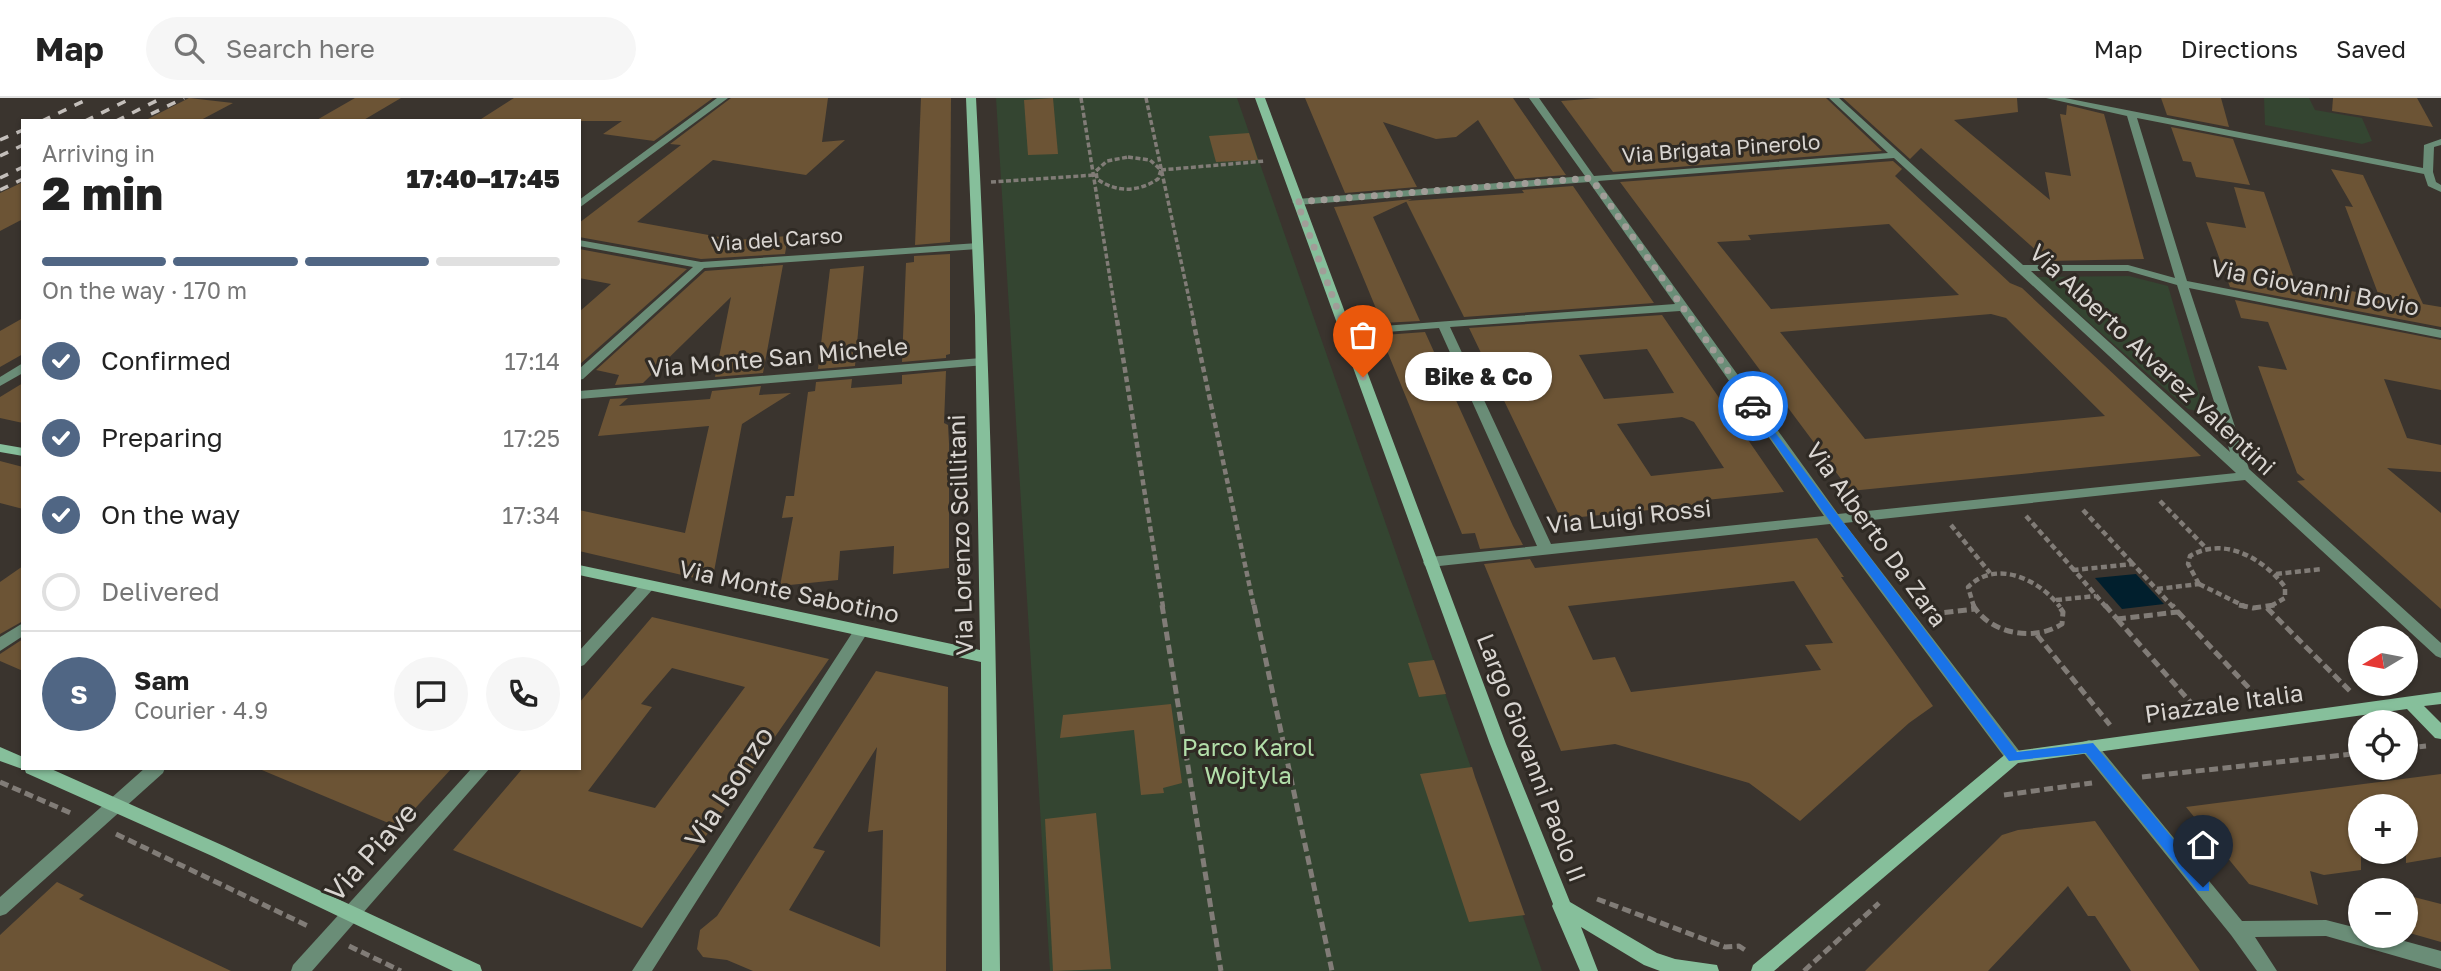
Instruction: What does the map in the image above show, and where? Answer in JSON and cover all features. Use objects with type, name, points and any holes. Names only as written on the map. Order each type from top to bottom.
[{"type":"street","points":[[581,204],[723,98]]},
{"type":"street","name":"Via Lorenzo Scillitani","points":[[971,98],[978,246],[989,658],[991,971]]},
{"type":"street","name":"Largo Giovanni Paolo II","points":[[1260,98],[1430,562],[1561,906],[1589,971]]},
{"type":"street","name":"Via Alberto Da Zara","points":[[1534,98],[1833,518],[2014,757]]},
{"type":"street","name":"Via Alberto Alvarez Valentini","points":[[1834,98],[2245,476],[2441,652]]},
{"type":"street","points":[[2051,98],[2428,172]]},
{"type":"street","points":[[1833,518],[2245,476],[2181,283],[2131,114]]},
{"type":"street","points":[[2441,142],[2429,145],[2427,151],[2428,172],[2432,184],[2441,189]]},
{"type":"street","name":"Via Brigata Pinerolo","points":[[1297,202],[1897,155]]},
{"type":"street","name":"Via del Carso","points":[[581,243],[701,265],[978,246]]},
{"type":"street","points":[[581,374],[701,265]]},
{"type":"street","name":"Via Giovanni Bovio","points":[[2018,268],[2128,268],[2181,283],[2441,334]]},
{"type":"street","points":[[1347,331],[1683,307]]},
{"type":"street","points":[[1443,324],[1546,549]]},
{"type":"street","name":"Via Monte San Michele","points":[[581,395],[981,362]]},
{"type":"street","points":[[0,382],[21,369]]},
{"type":"street","points":[[0,447],[21,452]]},
{"type":"street","name":"Via Luigi Rossi","points":[[1430,562],[1833,518]]},
{"type":"street","name":"Via Monte Sabotino","points":[[581,570],[989,658]]},
{"type":"street","points":[[581,659],[648,585]]},
{"type":"street","points":[[0,645],[21,629]]},
{"type":"street","name":"Via Isonzo","points":[[641,971],[862,631]]},
{"type":"street","name":"Piazzale Italia","points":[[2014,757],[2441,698]]},
{"type":"street","points":[[2411,703],[2441,733]]},
{"type":"street","points":[[2089,747],[2238,929],[2268,971]]},
{"type":"street","points":[[0,754],[21,763]]},
{"type":"street","points":[[1760,971],[2014,757]]},
{"type":"street","points":[[36,770],[473,971]]},
{"type":"street","points":[[0,908],[155,770]]},
{"type":"street","name":"Via Piave","points":[[300,971],[480,770]]},
{"type":"street","points":[[1561,906],[1651,959],[1675,968],[1710,971]]},
{"type":"street","points":[[2238,929],[2326,928],[2441,960]]},
{"type":"path","points":[[1081,98],[1221,971]]},
{"type":"path","points":[[1146,98],[1332,971]]},
{"type":"path","points":[[1095,175],[1102,164],[1128,157],[1150,160],[1161,170],[1282,160]]},
{"type":"path","points":[[975,180],[998,182],[1095,175],[1108,187],[1135,189],[1158,179],[1161,170]]},
{"type":"path","points":[[2144,486],[2206,548]]},
{"type":"path","points":[[2068,494],[2280,721]]},
{"type":"path","points":[[2012,499],[2215,730]]},
{"type":"path","points":[[1936,507],[1990,573]]},
{"type":"path","points":[[2206,548],[2229,549],[2250,556],[2276,574],[2285,587],[2285,598],[2278,605],[2267,608],[2235,604],[2199,584],[2188,564],[2190,556],[2206,548]]},
{"type":"path","points":[[2074,570],[2133,564]]},
{"type":"path","points":[[2276,574],[2347,566]]},
{"type":"path","points":[[1990,573],[2026,580],[2056,600],[2064,619],[2060,628],[2052,633],[2037,635],[2014,634],[1998,627],[1975,609],[1968,597],[1969,587],[1978,577],[1990,573]]},
{"type":"path","points":[[2156,589],[2199,584]]},
{"type":"path","points":[[2056,600],[2096,596]]},
{"type":"path","points":[[2267,608],[2368,709]]},
{"type":"path","points":[[1907,616],[1975,609]]},
{"type":"path","points":[[2117,619],[2178,612]]},
{"type":"path","points":[[2037,635],[2124,742]]},
{"type":"path","points":[[1996,797],[2116,780],[2348,754]]},
{"type":"path","points":[[0,782],[95,824],[401,971]]},
{"type":"path","points":[[1804,971],[1885,898]]},
{"type":"green space","name":"Parco Karol Wojtyla","points":[[996,98],[1237,98],[1542,971],[1050,971]]},
{"type":"green space","points":[[2264,98],[2309,98],[2315,110],[2362,118],[2372,141],[2362,144],[2265,125]]},
{"type":"green space","points":[[2129,276],[2168,286],[2205,413],[2188,409],[2037,277]]},
{"type":"water","points":[[2136,574],[2164,604],[2122,609],[2095,578]]},
{"type":"building","points":[[189,98],[233,103],[203,119],[148,119]]},
{"type":"building","points":[[355,98],[401,98],[365,119],[318,119]]},
{"type":"building","points":[[514,98],[713,98],[654,141],[603,134],[622,121],[481,119]]},
{"type":"building","points":[[731,98],[828,98],[822,142],[845,140],[806,175],[713,160],[637,222],[736,240],[788,236],[785,254],[701,259],[581,237],[581,221],[681,145],[670,144]]},
{"type":"building","points":[[921,98],[951,98],[950,242],[915,245]]},
{"type":"building","points":[[1053,98],[1058,154],[1028,155],[1024,100]]},
{"type":"building","points":[[1305,98],[1513,98],[1566,175],[1515,179],[1478,120],[1456,137],[1436,139],[1383,122],[1417,187],[1345,193]]},
{"type":"building","points":[[1600,98],[1826,98],[1882,151],[1613,172],[1561,101]]},
{"type":"building","points":[[1843,98],[2017,98],[2018,112],[1954,120],[2050,200],[2045,172],[2071,176],[2060,114],[2066,115],[2067,105],[2104,114],[2144,259],[2048,261],[1921,148],[1910,159]]},
{"type":"building","points":[[2161,98],[2221,98],[2229,127],[2167,115]]},
{"type":"building","points":[[2333,98],[2417,98],[2433,127],[2332,111]]},
{"type":"building","points":[[2171,127],[2233,139],[2250,185],[2196,177],[2191,162],[2183,161]]},
{"type":"building","points":[[1249,133],[1258,160],[1216,162],[1209,136]]},
{"type":"building","points":[[1893,161],[1902,169],[1895,176],[2010,283],[2022,288],[2201,456],[1850,491],[1620,182]],"holes":[[[1889,224],[1959,295],[1771,309],[1717,242],[1751,240],[1748,235]],[[1991,314],[2006,318],[2105,416],[1865,439],[1780,332]]]},
{"type":"building","points":[[2331,169],[2363,175],[2423,304],[2441,307],[2441,327],[2230,287],[2206,222],[2246,228],[2234,187],[2264,192],[2295,281],[2379,296],[2345,206],[2353,207]]},
{"type":"building","points":[[21,183],[21,220],[0,231],[0,193]]},
{"type":"building","points":[[1573,186],[1654,303],[1464,317],[1406,201],[1524,193],[1522,190]]},
{"type":"building","points":[[1412,199],[1373,217],[1420,321],[1382,323],[1334,207]]},
{"type":"building","points":[[581,249],[687,269],[581,363],[581,310],[611,284],[581,278]]},
{"type":"building","points":[[950,254],[950,354],[946,355],[946,358],[902,362],[906,263],[914,262],[914,256]]},
{"type":"building","points":[[783,265],[763,373],[715,377],[731,297],[643,383],[615,385],[619,375],[596,370],[705,271]]},
{"type":"building","points":[[864,266],[855,366],[818,369],[830,269]]},
{"type":"building","points":[[2235,300],[2441,340],[2441,390],[2384,379],[2407,438],[2441,445],[2441,472],[2387,468],[2441,513],[2441,609],[2297,481],[2305,480],[2297,473],[2258,366],[2287,370],[2268,322],[2241,318]]},
{"type":"building","points":[[1662,315],[1784,492],[1696,501],[1699,505],[1561,519],[1469,328]],"holes":[[[1647,349],[1674,393],[1604,399],[1579,355]],[[1682,417],[1694,422],[1724,468],[1651,476],[1617,424]]]},
{"type":"building","points":[[21,319],[21,355],[0,367],[0,331]]},
{"type":"building","points":[[1425,332],[1523,545],[1480,549],[1475,533],[1462,534],[1383,341],[1384,335]]},
{"type":"building","points":[[946,371],[944,423],[948,425],[949,443],[949,568],[893,574],[894,546],[840,551],[838,580],[780,586],[793,517],[782,518],[786,496],[794,496],[808,392],[815,391],[816,382],[852,379],[851,388],[902,384],[902,375]]},
{"type":"building","points":[[21,384],[21,423],[0,418],[0,397]]},
{"type":"building","points":[[761,386],[759,395],[791,393],[742,424],[712,582],[581,551],[581,510],[685,533],[709,426],[598,436],[610,399],[628,398],[619,406],[710,399],[712,391]]},
{"type":"building","points":[[0,461],[21,466],[21,508],[0,503]]},
{"type":"building","points":[[1817,538],[1844,577],[1841,577],[1933,706],[1909,723],[1800,821],[1749,783],[1615,744],[1561,751],[1484,564],[1530,559],[1535,568]],"holes":[[[1794,581],[1833,643],[1805,645],[1821,670],[1631,692],[1615,657],[1593,660],[1568,606]]]},
{"type":"building","points":[[21,567],[21,622],[0,634],[0,582]]},
{"type":"building","points":[[652,617],[829,659],[642,928],[453,850],[521,770],[581,770],[581,701]],"holes":[[[672,668],[745,687],[655,808],[588,791],[652,707],[641,704]]]},
{"type":"building","points":[[21,640],[21,670],[0,661],[0,654]]},
{"type":"building","points":[[1434,660],[1446,694],[1419,697],[1408,663]]},
{"type":"building","points":[[876,671],[948,687],[946,971],[753,971],[727,960],[703,957],[697,949],[700,930],[717,916]],"holes":[[[877,747],[868,832],[883,830],[880,947],[789,910],[825,851],[813,848]]]},
{"type":"building","points":[[1171,704],[1182,783],[1163,788],[1164,793],[1141,795],[1134,730],[1060,738],[1063,715]]},
{"type":"building","points":[[1472,767],[1525,915],[1469,922],[1420,774]]},
{"type":"building","points":[[262,770],[450,770],[398,827]]},
{"type":"building","points":[[2441,774],[2441,857],[2418,861],[2418,794],[2348,794],[2348,864],[2361,864],[2361,870],[2324,875],[2310,871],[2318,905],[2249,884],[2186,807],[2395,780],[2418,780],[2418,777]]},
{"type":"building","points":[[1096,813],[1111,969],[1053,971],[1045,819]]},
{"type":"building","points":[[2095,821],[2200,971],[2131,971],[2095,916],[2088,916],[2068,886],[1988,971],[1865,971],[2002,835],[2018,830]]},
{"type":"building","points":[[57,882],[84,895],[79,899],[231,971],[0,971],[0,935]]},
{"type":"building","points":[[2418,898],[2441,904],[2441,942],[2418,935]]},
{"type":"railway","points":[[46,119],[90,98]]},
{"type":"railway","points":[[89,119],[132,98]]},
{"type":"railway","points":[[120,119],[162,98]]},
{"type":"railway","points":[[151,114],[184,98]]},
{"type":"railway","points":[[0,140],[21,131]]},
{"type":"railway","points":[[0,156],[21,146]]},
{"type":"railway","points":[[0,178],[21,168]]},
{"type":"railway","points":[[0,190],[21,180]]},
{"type":"way so far","points":[[1363,377],[1297,202],[1591,178],[1753,406]]},
{"type":"place","name":"Bike & Co","points":[[1363,377]]},
{"type":"route","points":[[1753,406],[1833,518],[2014,757],[2089,747],[2203,887]]}]
